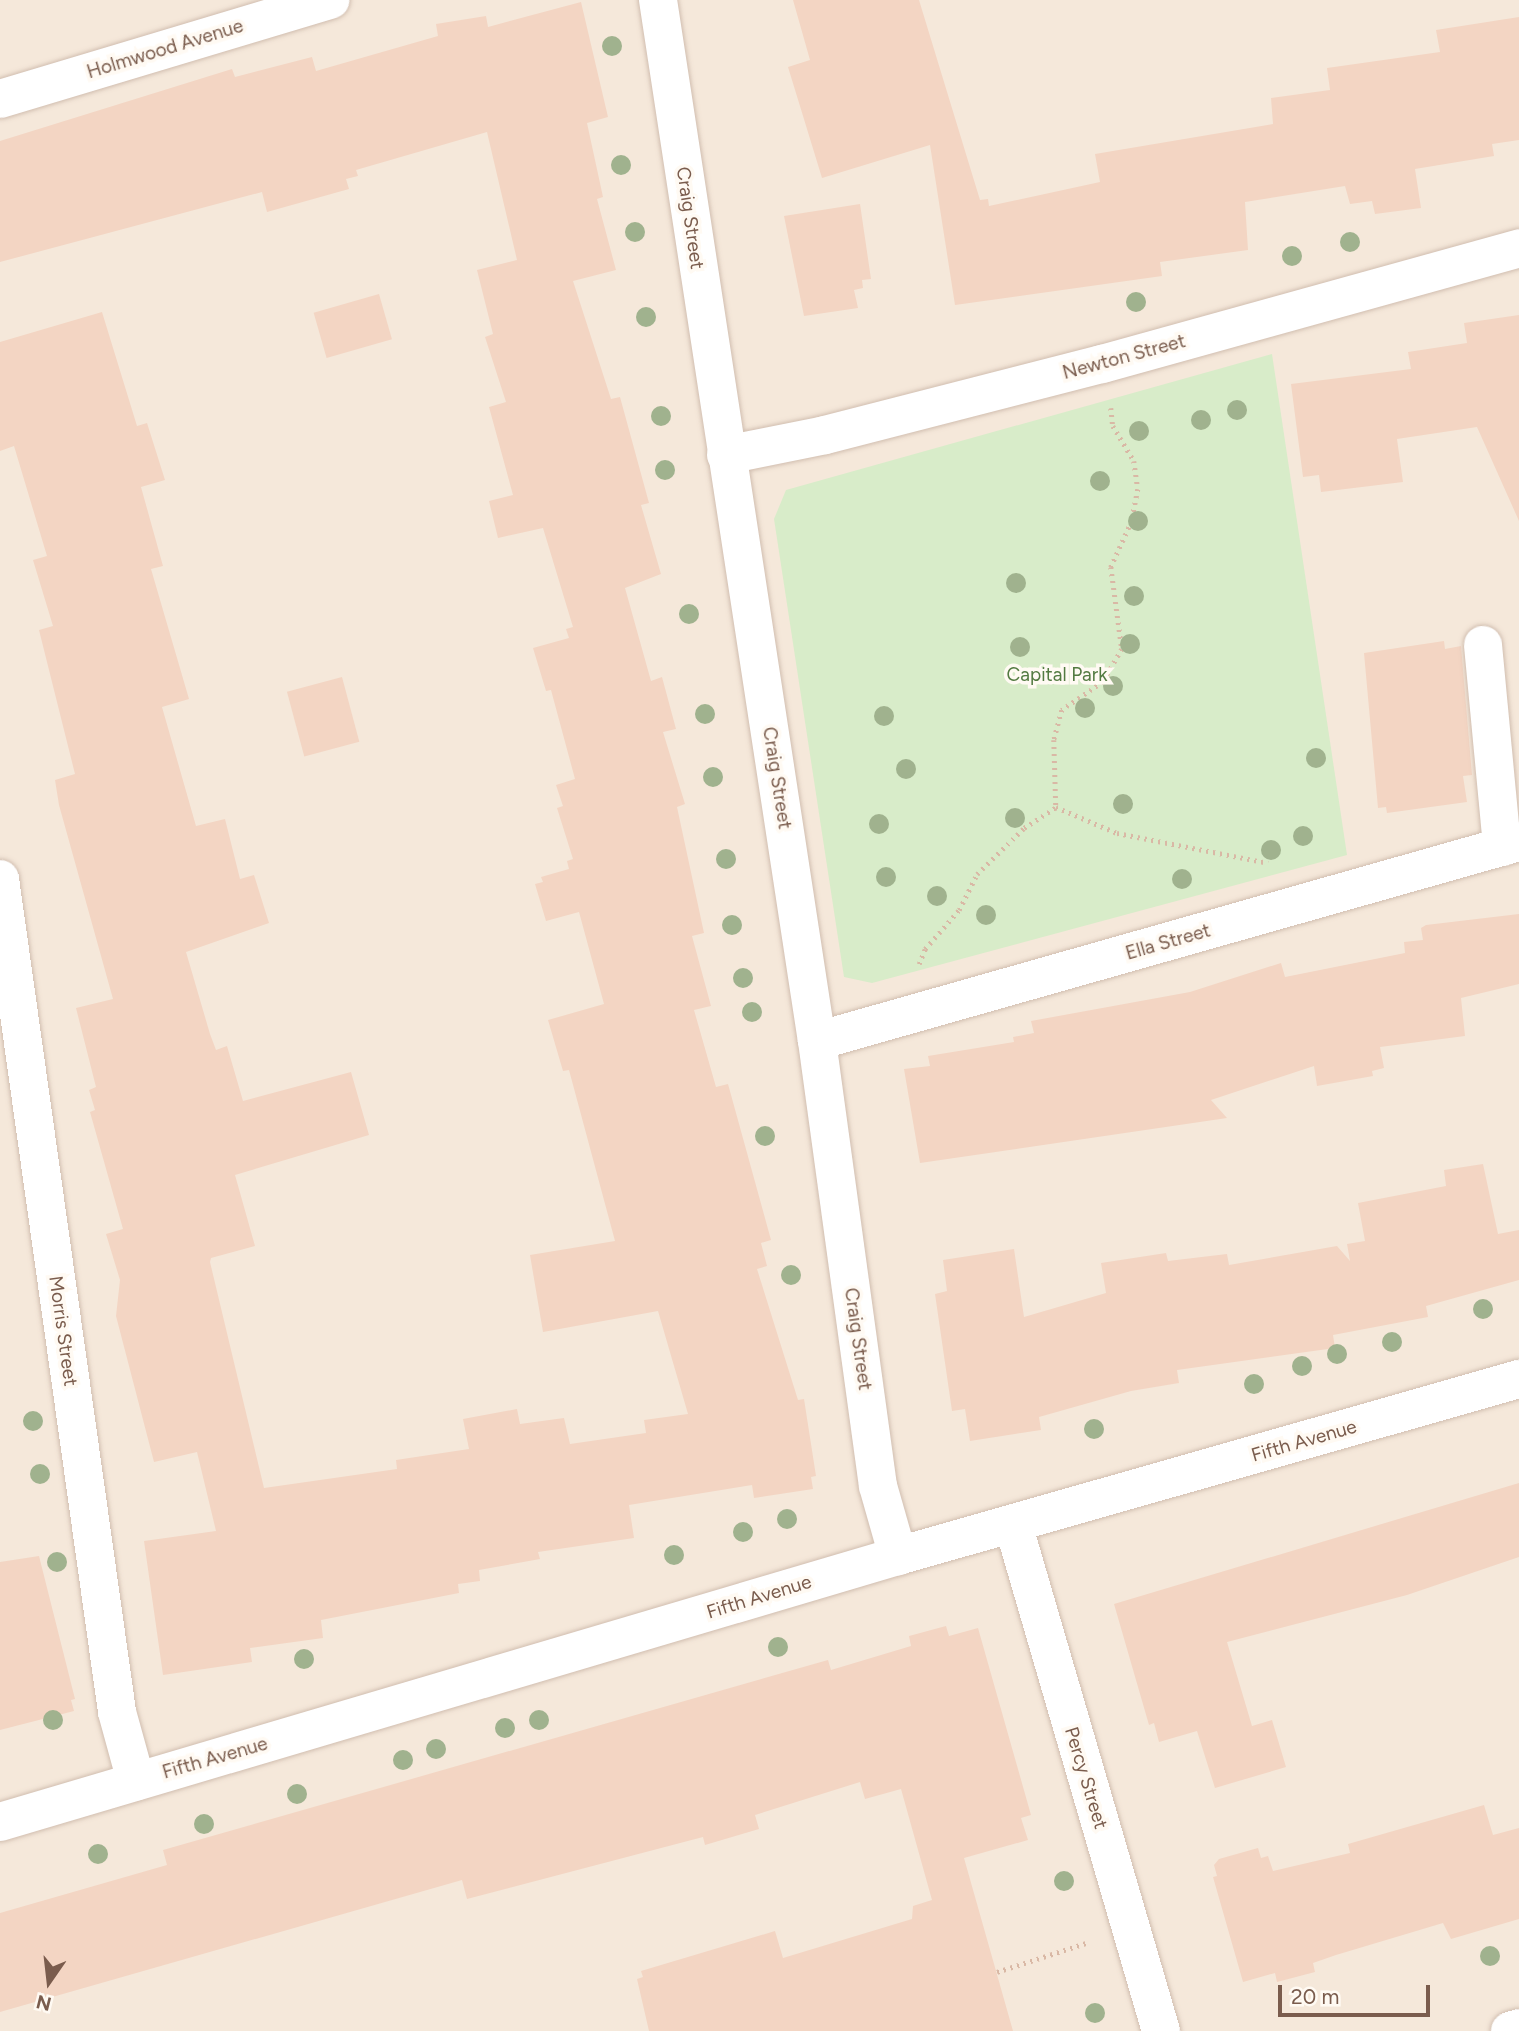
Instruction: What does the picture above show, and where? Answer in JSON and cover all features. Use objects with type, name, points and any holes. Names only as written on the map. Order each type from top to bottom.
[{"type":"street","name":"Holmwood Avenue","points":[[0,99],[331,0]]},
{"type":"street","name":"Craig Street","points":[[658,0],[817,1041],[878,1486],[898,1556]]},
{"type":"street","name":"Newton Street","points":[[726,455],[825,435],[1102,364],[1519,248]]},
{"type":"street","points":[[1483,645],[1510,845]]},
{"type":"street","name":"Ella Street","points":[[817,1041],[1510,845]]},
{"type":"street","name":"Morris Street","points":[[0,879],[118,1720],[136,1781]]},
{"type":"street","name":"Fifth Avenue","points":[[0,1822],[898,1556],[1519,1378]]},
{"type":"street","name":"Percy Street","points":[[1013,1524],[1161,2031]]},
{"type":"street","points":[[1510,2031],[1519,2028]]},
{"type":"path","points":[[1056,807],[1054,740],[1062,710],[1103,682],[1122,649],[1111,567],[1132,521],[1138,489],[1134,461],[1113,426],[1102,364]]},
{"type":"path","points":[[1056,807],[1117,833],[1292,870],[1306,902]]},
{"type":"path","points":[[917,969],[925,949],[959,910],[977,874],[1024,828],[1056,807]]},
{"type":"path","points":[[997,1972],[1092,1941]]},
{"type":"shaded area","points":[[0,0],[1519,0],[1519,2031],[0,2031]]},
{"type":"green space","name":"Capital Park","points":[[1272,354],[1347,855],[872,983],[844,977],[774,519],[786,490]]},
{"type":"building","points":[[793,0],[919,0],[980,200],[988,199],[989,206],[1100,182],[1095,154],[1273,124],[1271,98],[1330,90],[1327,68],[1440,52],[1436,30],[1519,17],[1519,140],[1492,144],[1494,156],[1415,169],[1421,208],[1375,214],[1372,201],[1350,204],[1345,186],[1245,202],[1248,250],[1160,262],[1162,276],[955,305],[930,145],[822,178],[788,67],[810,60]]},
{"type":"building","points":[[581,2],[608,117],[587,123],[603,197],[597,199],[616,270],[573,281],[611,399],[620,397],[649,503],[641,505],[661,574],[625,588],[651,681],[662,677],[676,729],[663,732],[685,804],[677,807],[704,933],[692,936],[711,1006],[694,1010],[716,1087],[728,1084],[771,1240],[761,1243],[767,1266],[757,1269],[798,1400],[804,1399],[816,1476],[811,1477],[813,1489],[754,1498],[752,1485],[629,1505],[634,1538],[538,1552],[540,1559],[479,1570],[480,1581],[458,1584],[459,1593],[321,1620],[323,1638],[250,1648],[252,1662],[163,1675],[144,1541],[216,1531],[197,1452],[154,1462],[116,1316],[120,1280],[106,1234],[123,1229],[90,1112],[95,1110],[89,1090],[96,1087],[76,1008],[113,999],[59,805],[55,780],[75,774],[39,630],[53,626],[33,560],[47,556],[14,446],[0,451],[0,342],[102,312],[137,426],[147,423],[165,480],[141,487],[163,566],[151,569],[189,699],[162,707],[196,826],[225,819],[240,879],[254,875],[269,923],[186,952],[210,1034],[216,1050],[227,1046],[243,1101],[351,1072],[369,1135],[235,1175],[255,1246],[211,1258],[210,1262],[264,1488],[397,1469],[396,1460],[469,1449],[463,1419],[517,1409],[520,1424],[564,1418],[570,1444],[646,1433],[644,1420],[688,1414],[658,1311],[543,1332],[530,1255],[615,1241],[569,1070],[563,1071],[548,1020],[604,1004],[579,912],[546,921],[535,884],[543,882],[541,877],[569,869],[567,861],[573,859],[557,808],[563,806],[556,785],[575,779],[551,690],[546,691],[533,648],[569,638],[566,629],[573,627],[543,528],[498,538],[489,501],[513,495],[489,407],[506,402],[485,337],[493,334],[477,270],[517,260],[487,132],[356,170],[358,176],[346,179],[349,189],[267,212],[262,192],[0,262],[0,141],[232,69],[235,77],[312,57],[316,71],[438,36],[436,24],[486,16],[488,27]]},
{"type":"building","points":[[860,204],[871,279],[862,280],[863,288],[854,290],[858,308],[804,316],[784,216]]},
{"type":"building","points":[[379,294],[392,339],[327,358],[314,313]]},
{"type":"building","points":[[1519,315],[1519,521],[1477,427],[1397,439],[1403,482],[1321,492],[1319,475],[1303,477],[1291,384],[1411,369],[1408,352],[1467,343],[1464,323]]},
{"type":"building","points":[[1444,641],[1445,649],[1461,646],[1472,775],[1463,776],[1467,802],[1387,813],[1386,807],[1378,808],[1364,653]]},
{"type":"building","points":[[342,677],[359,742],[304,756],[287,692]]},
{"type":"building","points":[[1519,914],[1519,984],[1461,998],[1465,1036],[1380,1047],[1384,1068],[1372,1071],[1373,1076],[1317,1086],[1314,1066],[1211,1100],[1227,1118],[920,1163],[904,1069],[930,1066],[928,1056],[1014,1042],[1013,1037],[1034,1033],[1031,1021],[1190,992],[1281,963],[1285,977],[1405,953],[1404,942],[1423,940],[1421,928],[1426,925]]},
{"type":"building","points":[[1483,1164],[1498,1234],[1519,1230],[1519,1280],[1426,1306],[1428,1317],[1333,1335],[1335,1348],[1177,1370],[1179,1383],[1131,1391],[1039,1417],[1041,1430],[970,1441],[965,1409],[952,1411],[935,1294],[947,1291],[943,1260],[1014,1249],[1024,1317],[1106,1293],[1101,1263],[1166,1253],[1168,1261],[1227,1254],[1229,1265],[1337,1246],[1350,1261],[1347,1244],[1365,1241],[1358,1203],[1446,1186],[1444,1170]]},
{"type":"building","points":[[1519,1483],[1519,1557],[1407,1595],[1227,1642],[1252,1726],[1272,1720],[1286,1767],[1215,1788],[1197,1731],[1159,1742],[1154,1723],[1149,1725],[1114,1604]]},
{"type":"building","points":[[39,1556],[75,1699],[71,1700],[74,1711],[0,1730],[0,1562]]},
{"type":"building","points":[[946,1626],[949,1636],[978,1628],[1031,1815],[1021,1818],[1028,1840],[964,1858],[1013,2031],[649,2031],[637,1979],[643,1977],[641,1971],[775,1931],[783,1958],[912,1919],[913,1906],[932,1900],[901,1789],[865,1799],[860,1782],[755,1815],[759,1829],[705,1845],[703,1837],[467,1899],[462,1880],[0,2012],[0,1913],[167,1865],[163,1850],[828,1660],[831,1670],[911,1646],[909,1636]]},
{"type":"building","points":[[1484,1805],[1493,1835],[1519,1828],[1519,1919],[1451,1939],[1443,1923],[1313,1963],[1315,1972],[1277,1982],[1275,1973],[1243,1982],[1213,1877],[1217,1876],[1214,1865],[1219,1859],[1258,1848],[1261,1858],[1268,1856],[1273,1871],[1350,1853],[1348,1844]]}]
